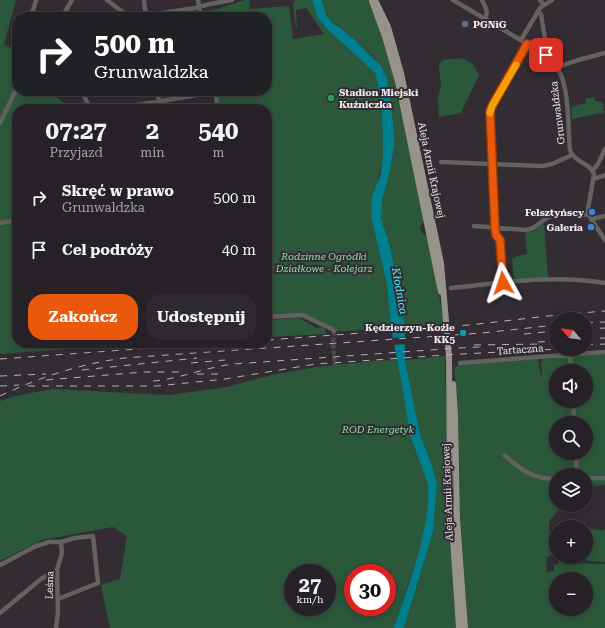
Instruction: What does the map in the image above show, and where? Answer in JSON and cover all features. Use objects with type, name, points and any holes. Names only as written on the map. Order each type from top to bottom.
[{"type":"main road","name":"Aleja Armii Krajowej","points":[[372,0],[385,37],[398,82],[447,325]]},
{"type":"main road","name":"Aleja Armii Krajowej","points":[[375,0],[392,38],[408,98],[441,264],[449,356],[450,494],[459,628]]},
{"type":"main road","name":"Aleja Armii Krajowej","points":[[449,356],[455,402],[457,517],[465,628]]},
{"type":"street","points":[[32,12],[36,0]]},
{"type":"street","points":[[65,12],[72,0]]},
{"type":"street","points":[[107,0],[123,12]]},
{"type":"street","points":[[144,0],[145,12]]},
{"type":"street","points":[[198,0],[200,12]]},
{"type":"street","name":"Grunwaldzka","points":[[453,0],[553,60],[558,67],[565,93],[572,155],[594,174]]},
{"type":"street","points":[[482,0],[487,9],[485,19]]},
{"type":"street","points":[[540,0],[544,5]]},
{"type":"street","points":[[520,40],[538,11],[552,0]]},
{"type":"street","points":[[169,12],[228,1]]},
{"type":"street","points":[[541,14],[547,51],[546,55]]},
{"type":"street","points":[[503,283],[500,240],[496,235],[495,228],[490,119],[491,108],[527,44]]},
{"type":"street","points":[[558,67],[605,53]]},
{"type":"street","points":[[0,123],[13,96]]},
{"type":"street","points":[[158,96],[160,104]]},
{"type":"street","points":[[142,104],[187,96]]},
{"type":"street","points":[[605,149],[594,174],[588,208],[588,214],[605,240]]},
{"type":"street","points":[[441,162],[543,166],[552,164],[572,155]]},
{"type":"street","points":[[594,174],[605,175]]},
{"type":"street","points":[[474,226],[526,230],[533,228],[553,215],[588,214]]},
{"type":"street","points":[[592,219],[605,216]]},
{"type":"street","points":[[0,223],[12,221]]},
{"type":"street","points":[[451,288],[577,278],[605,283]]},
{"type":"street","points":[[272,317],[302,315],[333,330]]},
{"type":"street","name":"Tartaczna","points":[[593,353],[605,352]]},
{"type":"street","name":"Tartaczna","points":[[460,363],[549,356]]},
{"type":"street","points":[[504,456],[527,473],[541,478],[549,479]]},
{"type":"street","points":[[593,478],[605,478]]},
{"type":"street","points":[[0,565],[36,546],[49,542],[61,542],[75,538],[93,536],[98,583],[58,599]]},
{"type":"street","name":"Leśna","points":[[56,628],[58,599],[57,570],[62,553],[61,542]]},
{"type":"street","points":[[0,613],[41,579],[57,570]]},
{"type":"green space","points":[[0,0],[16,0],[4,45],[12,48],[12,96],[55,96],[64,104],[12,104],[12,348],[85,348],[0,354]]},
{"type":"green space","name":"Rodzinne Ogródki Działkowe - Kolejarz","points":[[245,0],[249,0],[250,9],[289,6],[293,39],[324,34],[306,8],[296,10],[296,29],[293,4],[295,0],[312,0],[317,17],[326,28],[375,73],[382,113],[383,157],[371,216],[387,285],[391,328],[331,332],[330,329],[302,315],[272,317],[272,104],[217,104],[215,96],[272,96],[272,12],[202,12]]},
{"type":"green space","points":[[322,0],[370,0],[393,75],[424,222],[420,227],[421,232],[427,236],[445,325],[405,328],[389,242],[380,214],[394,147],[389,87],[376,60],[354,39],[332,22],[326,15]]},
{"type":"green space","points":[[462,58],[473,64],[479,75],[461,113],[439,117],[438,99],[441,83],[439,68],[440,63],[443,60]]},
{"type":"green space","points":[[594,97],[595,101],[602,104],[604,107],[603,111],[605,112],[572,119],[571,107],[586,103],[585,99]]},
{"type":"green space","points":[[544,223],[548,277],[514,280],[512,258],[527,254],[525,233],[534,231]]},
{"type":"green space","points":[[297,318],[316,328],[321,327],[325,329],[327,334],[272,337],[272,320]]},
{"type":"green space","points":[[605,354],[605,485],[593,486],[593,468],[549,468],[549,512],[557,512],[549,520],[549,556],[547,557],[546,572],[554,571],[554,565],[558,564],[605,564],[605,628],[468,628],[460,508],[458,404],[454,369],[459,365],[537,359],[539,362],[540,375],[542,375],[541,362],[543,359]]},
{"type":"green space","points":[[447,356],[445,363],[447,442],[458,628],[404,628],[433,532],[437,485],[433,468],[420,434],[405,360]]},
{"type":"green space","name":"ROD Energetyk","points":[[397,360],[407,409],[428,478],[429,492],[426,522],[421,546],[394,628],[110,628],[101,585],[120,579],[127,536],[113,527],[42,540],[0,561],[0,401],[15,396],[52,389],[168,395],[227,387],[276,374],[317,367]]},
{"type":"green space","points":[[593,529],[605,529],[605,562],[593,561]]},
{"type":"water","points":[[312,0],[322,0],[326,15],[332,22],[354,39],[381,66],[387,79],[390,96],[394,147],[390,171],[382,201],[381,218],[389,242],[402,306],[405,328],[405,360],[420,434],[433,468],[437,485],[433,532],[404,628],[394,628],[412,575],[422,539],[428,502],[428,484],[410,435],[391,328],[387,285],[371,216],[372,196],[380,177],[383,157],[382,113],[375,73],[326,28],[317,17]]},
{"type":"pier","points":[[407,337],[407,344],[392,345],[391,338]]},
{"type":"tunnel","points":[[334,331],[333,345],[335,366]]},
{"type":"railway","points":[[272,340],[469,325],[605,311]]},
{"type":"railway","points":[[593,323],[605,322]]},
{"type":"railway","points":[[272,348],[482,333],[549,326]]},
{"type":"railway","points":[[593,329],[605,328]]},
{"type":"railway","points":[[524,334],[549,332]]},
{"type":"railway","points":[[593,339],[605,338]]},
{"type":"railway","points":[[538,342],[549,341]]},
{"type":"railway","points":[[474,345],[544,344]]},
{"type":"railway","points":[[593,345],[605,344]]},
{"type":"railway","points":[[153,381],[234,364],[480,347]]},
{"type":"railway","points":[[0,359],[151,348]]},
{"type":"railway","points":[[0,396],[60,372],[124,358],[267,348]]},
{"type":"railway","points":[[28,386],[157,386],[225,379],[316,364],[549,350]]},
{"type":"railway","points":[[82,370],[197,358]]},
{"type":"railway","points":[[191,363],[225,360]]},
{"type":"railway","points":[[46,380],[144,372],[183,372]]},
{"type":"railway","points":[[0,376],[46,374]]},
{"type":"railway","points":[[197,374],[225,374]]},
{"type":"railway","points":[[0,386],[19,385]]},
{"type":"slow traffic","points":[[490,113],[492,106],[516,65]]},
{"type":"place","name":"PGNiG","points":[[465,24]]},
{"type":"place","name":"Stadion Miejski Kuźniczka","points":[[331,98]]},
{"type":"place","name":"Felsztyńscy","points":[[592,212]]},
{"type":"place","name":"Galeria","points":[[591,227]]},
{"type":"place","name":"Kędzierzyn-Koźle KK5","points":[[463,333]]},
{"type":"route","points":[[503,283],[500,240],[496,235],[495,228],[490,111],[527,44],[546,55]]},
{"type":"water label","name":"Kłodnica","points":[[400,291]]}]
